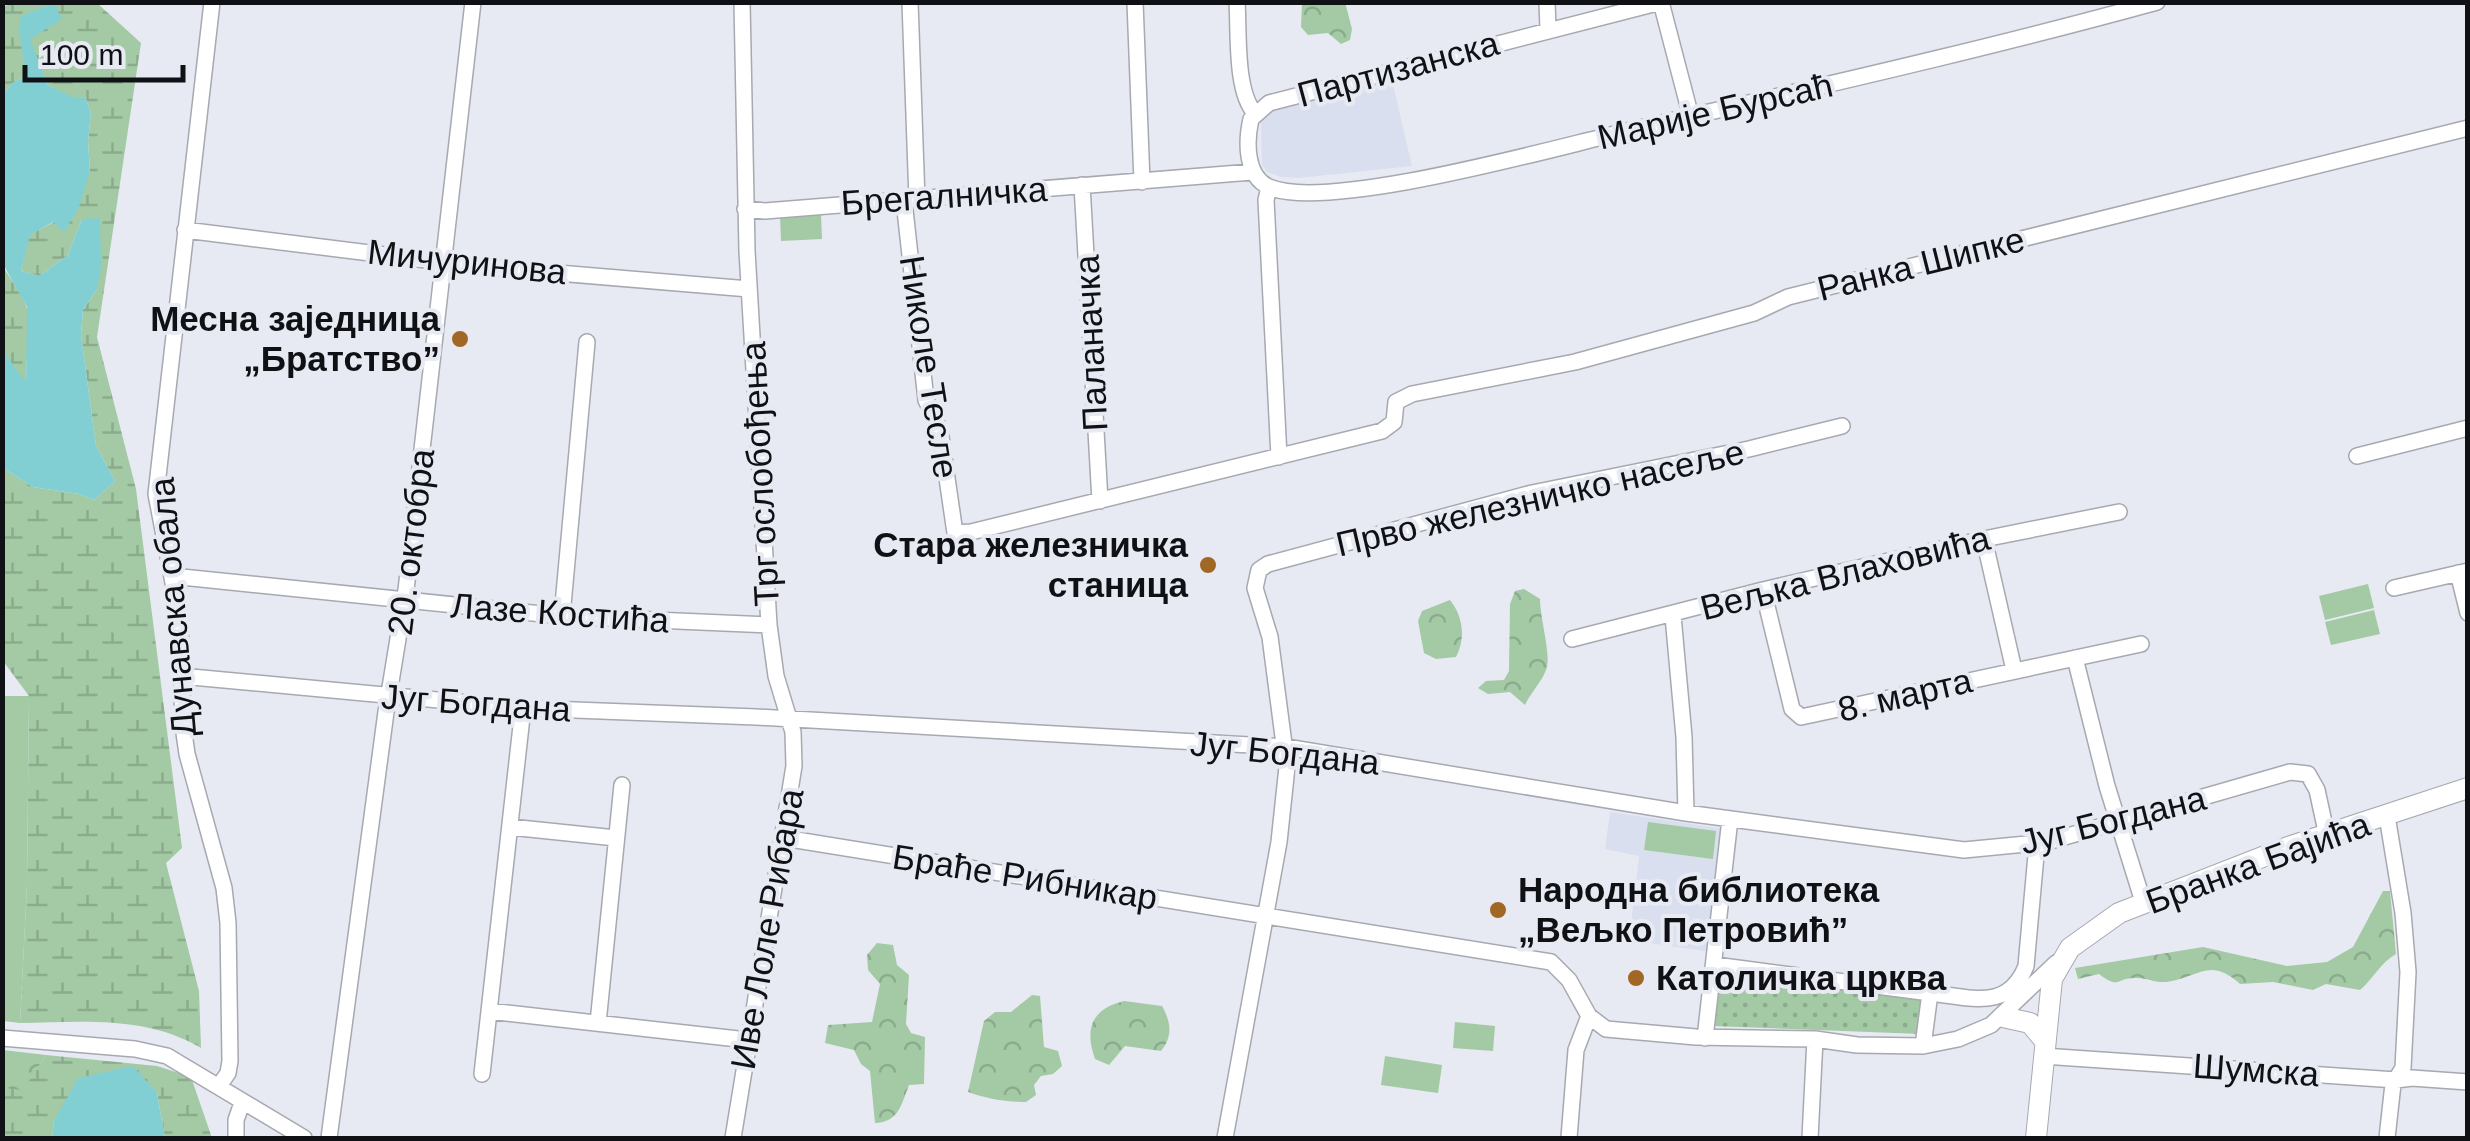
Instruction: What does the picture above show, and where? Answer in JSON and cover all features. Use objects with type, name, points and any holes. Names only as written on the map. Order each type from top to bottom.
[{"type":"main road","name":"Бранка Бајића","points":[[2061,959],[2099,925],[2144,904],[2288,847],[2468,788]]},
{"type":"main road","points":[[2036,1138],[2049,990],[2061,959]]},
{"type":"main road","points":[[2003,1017],[2030,1023],[2044,1048]]},
{"type":"street","name":"Дунавска обала","points":[[212,2],[156,494],[180,619],[188,754],[224,888],[228,923],[230,1061],[228,1073],[218,1086]]},
{"type":"street","name":"20. октобра","points":[[328,1138],[403,600],[473,2]]},
{"type":"street","name":"Трг ослобођења","points":[[742,2],[745,209],[768,625],[790,719]]},
{"type":"street","name":"Николе Тесле","points":[[910,2],[911,200],[926,400],[940,430],[955,533],[1100,501]]},
{"type":"street","points":[[1134,2],[1142,182]]},
{"type":"street","points":[[1100,501],[1278,457],[1266,200],[1269,187],[1252,172],[1249,127],[1255,113],[1242,88],[1237,2]]},
{"type":"street","points":[[1547,2],[1548,29]]},
{"type":"street","points":[[1660,2],[1691,117]]},
{"type":"street","name":"Партизанска","points":[[1255,113],[1269,103],[1660,2]]},
{"type":"street","name":"Марије Бурсаћ","points":[[1269,187],[1312,192],[1411,180],[1960,54],[2157,2]]},
{"type":"street","name":"Ранка Шипке","points":[[1278,457],[1370,434],[1394,422],[1396,402],[1412,394],[1575,362],[1754,313],[1788,297],[2468,128]]},
{"type":"street","name":"Брегалничка","points":[[745,209],[765,211],[1252,172]]},
{"type":"street","name":"Паланачка","points":[[1082,185],[1100,501]]},
{"type":"street","name":"Мичуринова","points":[[185,230],[444,262],[749,288]]},
{"type":"street","points":[[562,616],[587,342]]},
{"type":"street","name":"Прво железничко насеље","points":[[1286,747],[1270,636],[1256,588],[1255,577],[1268,564],[1532,493],[1842,426]]},
{"type":"street","points":[[2358,456],[2468,428]]},
{"type":"street","name":"Вељка Влаховића","points":[[1572,640],[1762,590],[2120,512]]},
{"type":"street","points":[[1984,539],[2014,670]]},
{"type":"street","points":[[2394,588],[2463,572],[2468,613]]},
{"type":"street","name":"Лазе Костића","points":[[172,576],[562,616],[768,625]]},
{"type":"street","name":"8. марта","points":[[1762,590],[1792,709],[1801,716],[2141,644]]},
{"type":"street","points":[[1673,616],[1684,736],[1686,814]]},
{"type":"street","name":"Трг ослобођења","points":[[756,718],[764,714],[771,700],[773,658]]},
{"type":"street","points":[[2075,658],[2117,824],[2144,904]]},
{"type":"street","name":"Југ Богдана","points":[[181,676],[523,708],[1286,747],[1686,814],[1964,850],[2036,844],[2290,772],[2308,774],[2327,836]]},
{"type":"street","points":[[482,1074],[523,708]]},
{"type":"street","name":"Иве Лоле Рибара","points":[[733,1138],[794,766],[790,719]]},
{"type":"street","points":[[1225,1138],[1282,820],[1286,747]]},
{"type":"street","points":[[598,1024],[622,785]]},
{"type":"street","points":[[2387,816],[2404,913],[2408,972],[2403,1068],[2396,1080],[2387,1138]]},
{"type":"street","points":[[1704,1038],[1730,820]]},
{"type":"street","points":[[510,827],[616,838]]},
{"type":"street","name":"Браће Рибникар","points":[[784,838],[1551,962],[1569,980],[1588,1016]]},
{"type":"street","points":[[1714,965],[1930,993],[1999,997],[2011,992],[2026,966],[2036,844]]},
{"type":"street","points":[[1569,1138],[1576,1050],[1588,1016],[1606,1029],[1629,1033],[1923,1046],[1968,1036],[2003,1017],[2061,959]]},
{"type":"street","points":[[1923,1046],[1930,993]]},
{"type":"street","points":[[489,1011],[747,1040]]},
{"type":"street","points":[[2,1038],[149,1052],[186,1065],[304,1138]]},
{"type":"street","points":[[1810,1138],[1815,1039]]},
{"type":"street","name":"Шумска","points":[[2044,1048],[2396,1080],[2468,1082]]},
{"type":"street","points":[[236,1138],[242,1102]]},
{"type":"shaded area","points":[[1391,76],[1412,166],[1299,178],[1267,172],[1262,165],[1261,122],[1269,109]]},
{"type":"shaded area","points":[[1610,812],[1725,829],[1711,952],[1629,940],[1639,856],[1605,849]]},
{"type":"green space","points":[[1345,2],[1352,29],[1350,40],[1341,44],[1328,33],[1308,35],[1301,27],[1302,3]]},
{"type":"green space","points":[[12,3],[54,3],[21,17],[26,76],[11,84],[3,96],[3,7]]},
{"type":"green space","points":[[54,3],[97,3],[141,43],[97,337],[136,489],[182,848],[166,863],[199,991],[201,1048],[180,1037],[136,1025],[20,1023],[27,885],[29,696],[3,661],[3,468],[33,487],[94,500],[115,481],[96,446],[81,335],[83,310],[97,289],[82,219],[68,255],[39,276],[21,271],[29,235],[54,222],[64,231],[90,171],[91,113],[85,97],[75,99],[48,85],[29,39]]},
{"type":"green space","points":[[821,215],[822,239],[781,241],[780,216]]},
{"type":"green space","points":[[2,265],[29,315],[27,386],[3,351]]},
{"type":"green space","points":[[2368,584],[2374,608],[2325,620],[2319,596]]},
{"type":"green space","points":[[1524,589],[1540,599],[1548,656],[1544,675],[1525,705],[1510,692],[1488,694],[1478,688],[1486,681],[1504,680],[1509,671],[1510,604],[1515,591]]},
{"type":"green space","points":[[1450,600],[1460,620],[1461,642],[1456,657],[1436,659],[1424,653],[1418,621],[1422,611]]},
{"type":"green space","points":[[2374,610],[2380,634],[2331,645],[2325,622]]},
{"type":"green space","points":[[3,696],[29,696],[27,885],[20,1023],[3,1021]]},
{"type":"green space","points":[[1648,822],[1716,831],[1713,859],[1644,850]]},
{"type":"green space","points":[[2383,891],[2390,891],[2396,954],[2360,990],[2326,984],[2313,990],[2273,982],[2240,984],[2212,970],[2166,982],[2129,978],[2114,982],[2099,974],[2078,979],[2075,968],[2203,947],[2287,966],[2327,962],[2353,947]]},
{"type":"green space","points":[[877,943],[893,945],[897,965],[909,975],[906,1024],[911,1033],[925,1037],[924,1084],[909,1085],[894,1116],[875,1123],[870,1071],[854,1050],[825,1043],[828,1025],[872,1022],[880,984],[868,970],[867,955]]},
{"type":"green space","points":[[1721,971],[1925,998],[1921,1034],[1712,1026]]},
{"type":"green space","points":[[1032,995],[1040,996],[1044,1047],[1058,1051],[1062,1066],[1053,1074],[1041,1076],[1034,1085],[1036,1095],[1026,1102],[968,1092],[984,1021],[995,1012],[1011,1012]]},
{"type":"green space","points":[[1124,1001],[1162,1006],[1169,1034],[1161,1051],[1125,1046],[1109,1065],[1095,1059],[1091,1029],[1104,1009]]},
{"type":"green space","points":[[1455,1022],[1495,1026],[1493,1051],[1453,1048]]},
{"type":"green space","points":[[3,1050],[46,1055],[23,1091],[3,1088]]},
{"type":"green space","points":[[46,1055],[157,1066],[191,1077],[212,1138],[165,1138],[157,1093],[54,1121],[52,1138],[3,1138],[3,1088],[23,1090]]},
{"type":"green space","points":[[1385,1056],[1442,1065],[1438,1093],[1381,1085]]},
{"type":"water","points":[[54,3],[62,19],[30,39],[48,85],[75,98],[85,97],[91,113],[90,171],[79,207],[64,232],[53,222],[30,235],[21,271],[39,276],[68,255],[82,219],[100,218],[101,267],[97,289],[83,310],[81,335],[96,446],[115,481],[94,500],[33,487],[3,468],[3,351],[26,383],[27,307],[3,264],[3,96],[11,84],[26,76],[21,16]]},
{"type":"water","points":[[133,1066],[157,1093],[165,1138],[52,1138],[54,1121],[78,1078]]},
{"type":"place","name":"Месна заједница „Братство”","points":[[460,339]]},
{"type":"place","name":"Стара железничка станица","points":[[1208,565]]},
{"type":"place","name":"Народна библиотека „Вељко Петровић”","points":[[1498,910]]},
{"type":"place","name":"Католичка црква","points":[[1636,978]]}]
